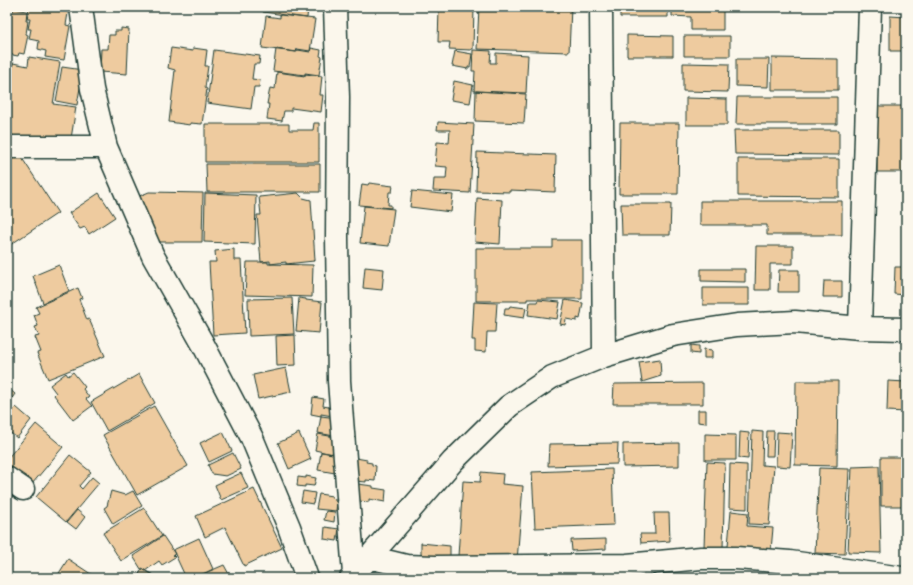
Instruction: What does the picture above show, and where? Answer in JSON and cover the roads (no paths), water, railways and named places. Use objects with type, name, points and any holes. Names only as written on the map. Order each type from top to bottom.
[{"type":"street","points":[[81,7],[92,89],[106,147],[153,256],[203,344],[252,438],[289,527],[307,578]]},
{"type":"street","points":[[335,7],[338,97],[337,237],[339,381],[353,576]]},
{"type":"street","points":[[601,7],[604,356]]},
{"type":"street","points":[[860,328],[870,7]]},
{"type":"street","points":[[7,146],[106,147]]},
{"type":"street","points":[[353,576],[453,461],[509,406],[552,377],[604,356],[673,335],[737,325],[795,322],[860,328],[906,329]]},
{"type":"street","points":[[369,557],[406,566],[435,567],[627,565],[701,558],[736,558],[790,562],[902,578]]}]
